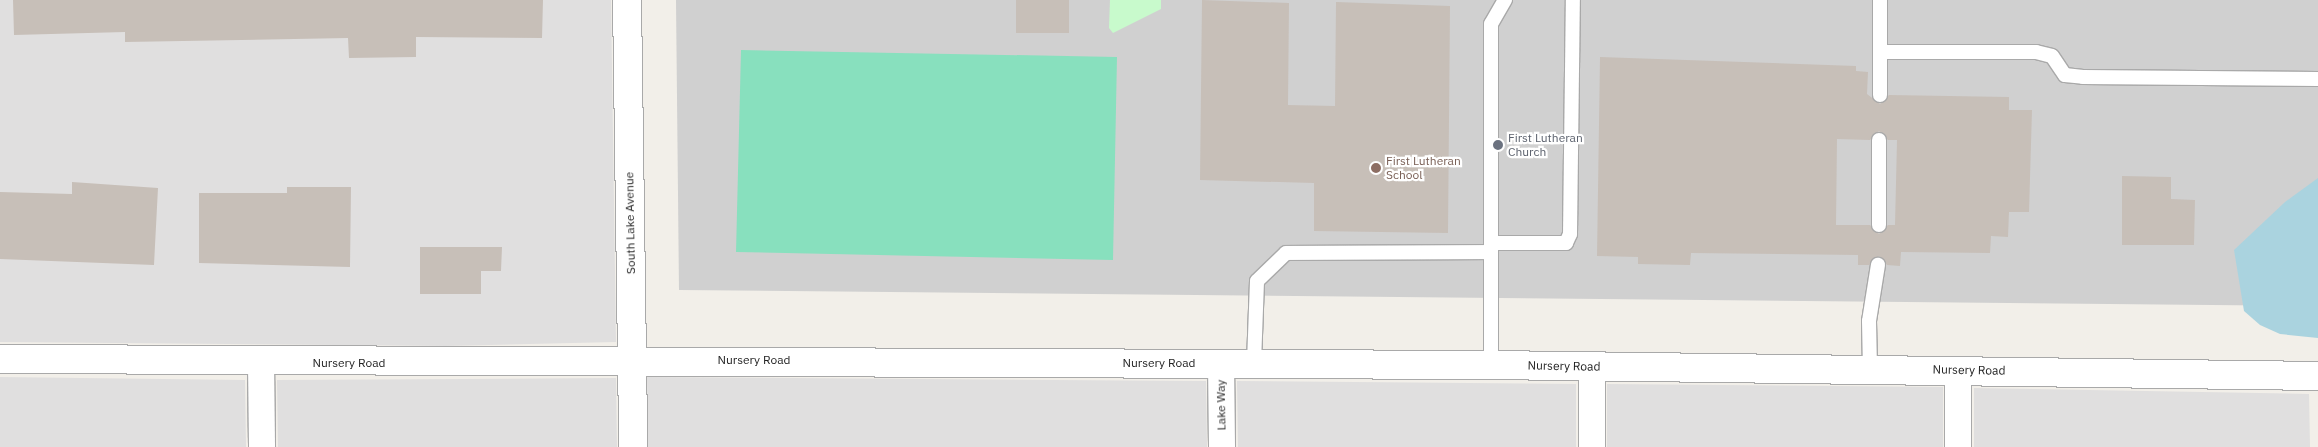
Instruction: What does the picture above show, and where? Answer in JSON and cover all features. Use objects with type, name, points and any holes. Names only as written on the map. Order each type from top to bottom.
[{"type":"street","name":"South Lake Avenue","points":[[627,0],[633,447]]},
{"type":"street","name":"Nursery Road","points":[[0,360],[261,362],[632,360],[1254,363],[1958,370],[2318,376]]},
{"type":"street","points":[[261,362],[262,447]]},
{"type":"street","name":"Lake Way","points":[[1221,363],[1222,447]]},
{"type":"street","points":[[1592,366],[1592,447]]},
{"type":"street","points":[[1958,370],[1958,447]]},
{"type":"lane","points":[[1491,365],[1491,24],[1505,0]]},
{"type":"lane","points":[[1254,363],[1257,281],[1286,253],[1566,243],[1570,234],[1573,0]]},
{"type":"lane","points":[[1880,0],[1880,94]]},
{"type":"lane","points":[[1880,52],[2036,52],[2052,56],[2065,75],[2083,78],[2318,79]]},
{"type":"lane","points":[[1879,140],[1879,225]]},
{"type":"lane","points":[[1870,369],[1870,321],[1878,265]]},
{"type":"shaded area","points":[[0,0],[611,0],[616,342],[446,346],[0,342]]},
{"type":"shaded area","name":"First Lutheran Church","points":[[676,0],[2318,0],[2318,306],[679,290]]},
{"type":"shaded area","points":[[0,377],[245,380],[246,447],[0,447]]},
{"type":"shaded area","points":[[647,377],[1206,381],[1207,447],[648,447]]},
{"type":"shaded area","points":[[616,378],[617,447],[278,447],[277,380]]},
{"type":"shaded area","points":[[1237,381],[1576,384],[1576,447],[1238,447]]},
{"type":"shaded area","points":[[1607,384],[1943,387],[1943,447],[1607,447]]},
{"type":"shaded area","points":[[1974,388],[2309,394],[2310,447],[1974,447]]},
{"type":"green space","points":[[1110,0],[1161,0],[1161,9],[1113,33],[1109,28]]},
{"type":"green space","points":[[741,50],[1117,57],[1113,260],[736,252]]},
{"type":"water","points":[[2318,178],[2318,338],[2280,334],[2260,325],[2244,311],[2234,250],[2285,202]]},
{"type":"building","points":[[13,0],[543,0],[542,38],[416,37],[416,57],[349,58],[348,38],[125,42],[125,32],[14,35]]},
{"type":"building","points":[[1016,0],[1069,0],[1069,33],[1016,33]]},
{"type":"building","points":[[1202,0],[1289,3],[1288,105],[1335,106],[1336,2],[1450,6],[1448,233],[1314,231],[1314,183],[1200,180]]},
{"type":"building","points":[[1600,57],[1856,66],[1856,71],[1868,72],[1867,94],[1880,104],[1889,95],[2009,97],[2009,110],[2032,110],[2029,212],[2009,212],[2008,237],[1991,236],[1990,253],[1901,252],[1900,266],[1887,265],[1879,256],[1869,265],[1858,265],[1858,255],[1691,253],[1690,265],[1638,264],[1638,257],[1597,256]],"holes":[[[1879,131],[1888,140],[1897,140],[1895,225],[1888,225],[1879,234],[1870,225],[1836,225],[1837,139],[1870,140]]]},
{"type":"building","points":[[2122,176],[2171,177],[2171,199],[2195,200],[2194,245],[2122,245]]},
{"type":"building","points":[[72,182],[158,188],[154,265],[0,259],[0,192],[72,194]]},
{"type":"building","points":[[287,187],[351,187],[350,267],[199,263],[199,193],[287,193]]},
{"type":"building","points":[[420,247],[502,247],[501,271],[481,271],[481,294],[420,294]]},
{"type":"place","name":"First Lutheran Church","points":[[1498,145]]},
{"type":"place","name":"First Lutheran School","points":[[1376,168]]}]
